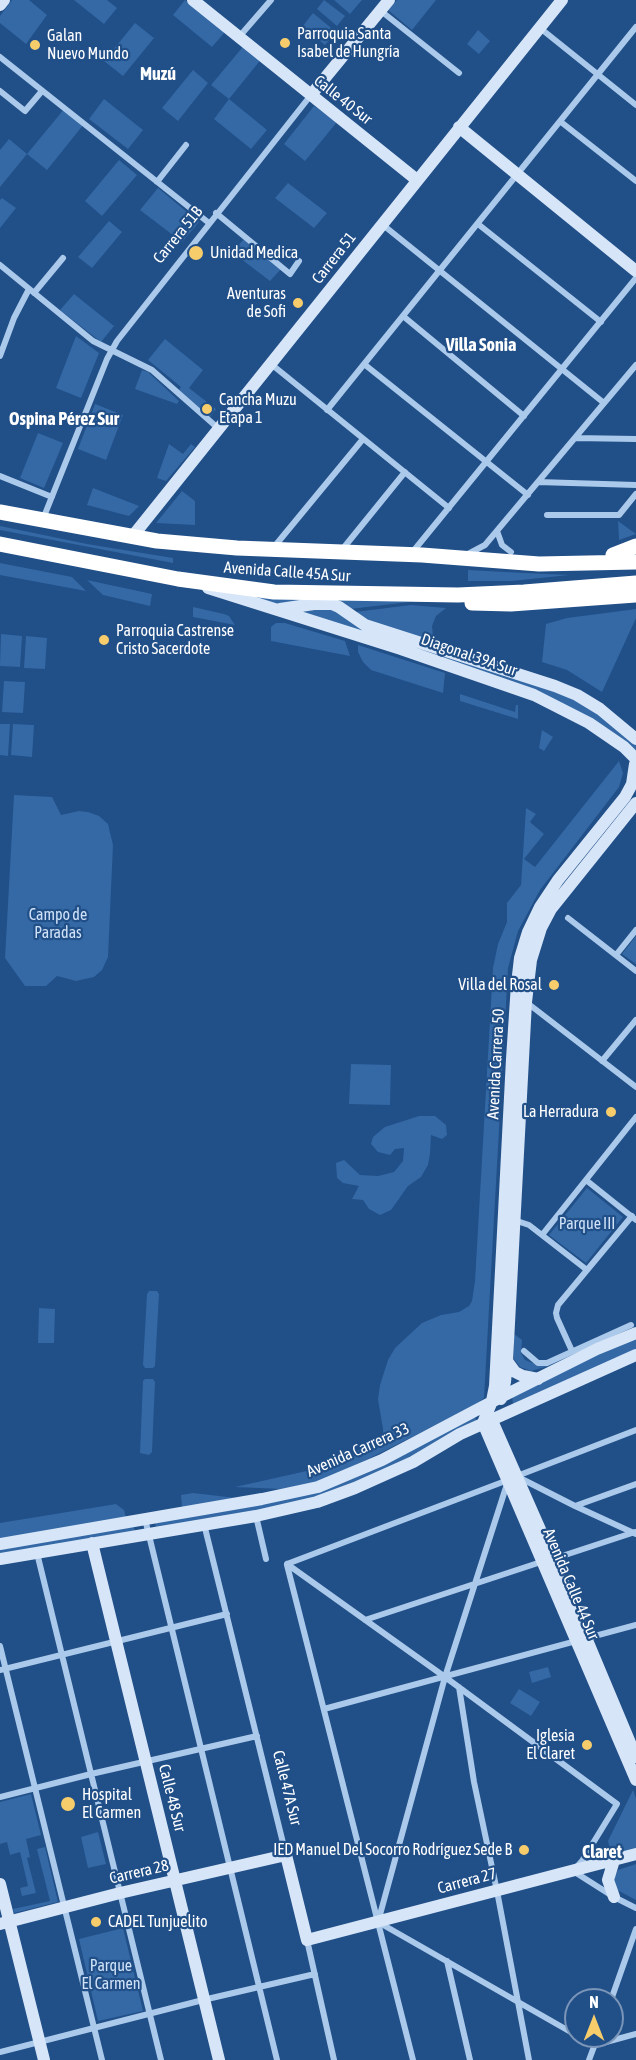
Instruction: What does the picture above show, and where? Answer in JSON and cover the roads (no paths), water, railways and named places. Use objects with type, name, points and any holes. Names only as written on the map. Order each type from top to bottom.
[{"type":"highway","name":"Avenida Calle 45A Sur","points":[[0,512],[132,537],[198,545],[271,550],[410,554],[539,564],[636,562]]},
{"type":"highway","name":"Avenida Calle 45A Sur","points":[[0,544],[178,579],[274,592],[450,595],[636,583]]},
{"type":"highway","points":[[613,555],[636,546]]},
{"type":"highway","points":[[479,550],[636,554]]},
{"type":"highway","points":[[382,595],[487,604],[636,596]]},
{"type":"main road","points":[[0,5],[4,0]]},
{"type":"main road","name":"Calle 40 Sur","points":[[193,0],[417,180]]},
{"type":"main road","name":"Carrera 51B","points":[[311,95],[389,0]]},
{"type":"main road","name":"Carrera 51","points":[[132,537],[562,0]]},
{"type":"main road","points":[[459,127],[636,271]]},
{"type":"main road","name":"Diagonal 39A Sur","points":[[178,579],[401,649],[542,698],[595,727],[624,747],[636,761]]},
{"type":"main road","name":"Diagonal 39A Sur","points":[[278,609],[332,604],[345,610],[365,625],[564,690],[590,702],[636,739]]},
{"type":"main road","points":[[611,718],[636,730]]},
{"type":"main road","points":[[636,761],[636,769]]},
{"type":"main road","name":"Avenida Carrera 50","points":[[497,1398],[495,1386],[520,958],[528,932],[540,907],[558,880],[625,797],[632,784],[636,761]]},
{"type":"main road","name":"Avenida Carrera 50","points":[[497,1398],[507,1361],[526,1002],[531,960],[541,928],[551,909],[636,803]]},
{"type":"main road","name":"Avenida Carrera 33","points":[[0,1544],[318,1487],[399,1452],[497,1398],[634,1329]]},
{"type":"main road","name":"Avenida Carrera 33","points":[[0,1559],[295,1509],[355,1488],[413,1462],[487,1421],[636,1355]]},
{"type":"main road","points":[[507,1361],[514,1372],[538,1379]]},
{"type":"main road","points":[[487,1421],[497,1398]]},
{"type":"main road","name":"Avenida Calle 44 Sur","points":[[487,1421],[582,1640],[636,1780]]},
{"type":"main road","name":"Calle 48 Sur","points":[[92,1543],[219,2060]]},
{"type":"main road","name":"Avenida Calle 44 Sur","points":[[582,1640],[636,1756]]},
{"type":"main road","name":"Carrera 27","points":[[306,1940],[636,1854]]},
{"type":"main road","name":"Carrera 28","points":[[5,1923],[120,1893],[286,1855]]},
{"type":"main road","name":"Calle 47A Sur","points":[[286,1855],[306,1940]]},
{"type":"main road","points":[[614,1860],[608,1880],[614,1897]]},
{"type":"main road","points":[[0,1884],[5,1923],[44,2060]]},
{"type":"street","points":[[239,37],[271,0]]},
{"type":"street","points":[[380,10],[459,73]]},
{"type":"street","points":[[540,28],[636,105]]},
{"type":"street","points":[[327,410],[636,28]]},
{"type":"street","points":[[0,57],[209,223]]},
{"type":"street","points":[[0,91],[25,111],[42,91]]},
{"type":"street","name":"Carrera 51B","points":[[42,520],[111,351],[141,308],[311,95]]},
{"type":"street","points":[[561,122],[636,181]]},
{"type":"street","points":[[157,182],[186,145]]},
{"type":"street","points":[[216,213],[290,274],[299,261]]},
{"type":"street","points":[[382,224],[604,403]]},
{"type":"street","points":[[478,224],[601,322]]},
{"type":"street","points":[[0,356],[18,310],[32,291],[63,258]]},
{"type":"street","points":[[0,265],[93,341],[152,370],[219,429]]},
{"type":"street","points":[[410,554],[636,278]]},
{"type":"street","points":[[403,316],[524,416]]},
{"type":"street","points":[[271,364],[449,508]]},
{"type":"street","points":[[364,364],[528,495]]},
{"type":"street","points":[[459,557],[479,550],[497,531],[636,365]]},
{"type":"street","points":[[575,438],[636,439]]},
{"type":"street","points":[[271,550],[363,439]]},
{"type":"street","points":[[340,552],[405,472]]},
{"type":"street","points":[[0,476],[52,497]]},
{"type":"street","points":[[538,482],[636,486]]},
{"type":"street","points":[[547,515],[619,515],[636,494]]},
{"type":"street","points":[[497,531],[502,545],[512,552]]},
{"type":"street","points":[[568,918],[636,970]]},
{"type":"street","points":[[616,955],[636,930]]},
{"type":"street","points":[[526,1002],[636,1087]]},
{"type":"street","points":[[525,1024],[531,1015],[541,1014]]},
{"type":"street","points":[[602,1061],[636,1020]]},
{"type":"street","points":[[542,1235],[636,1117]]},
{"type":"street","points":[[572,1351],[556,1309],[586,1270],[634,1218],[586,1180]]},
{"type":"street","points":[[514,1220],[525,1222],[586,1270]]},
{"type":"street","points":[[525,1351],[538,1363],[542,1363],[634,1329]]},
{"type":"street","points":[[287,1564],[636,1430]]},
{"type":"street","points":[[513,1478],[635,1533]]},
{"type":"street","points":[[378,1922],[445,1677],[513,1478]]},
{"type":"street","points":[[575,1506],[636,1484]]},
{"type":"street","points":[[256,1516],[266,1559]]},
{"type":"street","points":[[145,1519],[278,2060]]},
{"type":"street","name":"Calle 47A Sur","points":[[204,1524],[286,1855]]},
{"type":"street","points":[[365,1620],[635,1533]]},
{"type":"street","points":[[38,1553],[161,2060]]},
{"type":"street","points":[[287,1564],[617,1804],[573,1872],[636,1908]]},
{"type":"street","points":[[287,1564],[413,2060]]},
{"type":"street","points":[[3,1669],[227,1614]]},
{"type":"street","points":[[324,1710],[636,1625]]},
{"type":"street","points":[[0,1646],[3,1669],[35,1788],[102,2060]]},
{"type":"street","points":[[459,1687],[474,1782],[529,2060]]},
{"type":"street","points":[[0,1797],[257,1736]]},
{"type":"street","points":[[378,1922],[564,2028]]},
{"type":"street","points":[[615,1988],[636,1929]]},
{"type":"street","name":"Calle 47A Sur","points":[[306,1940],[334,2060]]},
{"type":"street","points":[[447,1961],[470,2060]]},
{"type":"street","points":[[0,2052],[315,1974]]},
{"type":"place","name":"Parroquia Santa Isabel de Hungría","points":[[285,43]]},
{"type":"place","name":"Galan Nuevo Mundo","points":[[35,45]]},
{"type":"place","name":"Unidad Medica","points":[[196,253]]},
{"type":"place","name":"Aventuras de Sofi","points":[[298,303]]},
{"type":"place","name":"Cancha Muzu Etapa 1","points":[[207,409]]},
{"type":"place","name":"Parroquia Castrense Cristo Sacerdote","points":[[104,640]]},
{"type":"place","name":"Villa del Rosal","points":[[554,985]]},
{"type":"place","name":"La Herradura","points":[[611,1112]]},
{"type":"place","name":"Iglesia El Claret","points":[[587,1745]]},
{"type":"place","name":"Hospital El Carmen","points":[[68,1804]]},
{"type":"place","name":"IED Manuel Del Socorro Rodríguez Sede B","points":[[524,1850]]},
{"type":"place","name":"CADEL Tunjuelito","points":[[96,1922]]},
{"type":"district","name":"Muzú","points":[[158,74]]},
{"type":"district","name":"Villa Sonia","points":[[481,345]]},
{"type":"district","name":"Ospina Pérez Sur","points":[[64,419]]},
{"type":"district","name":"Claret","points":[[602,1852]]},
{"type":"park label","name":"Campo de Paradas","points":[[58,924]]},
{"type":"park label","name":"Parque III","points":[[587,1224]]},
{"type":"park label","name":"Parque El Carmen","points":[[111,1975]]}]
